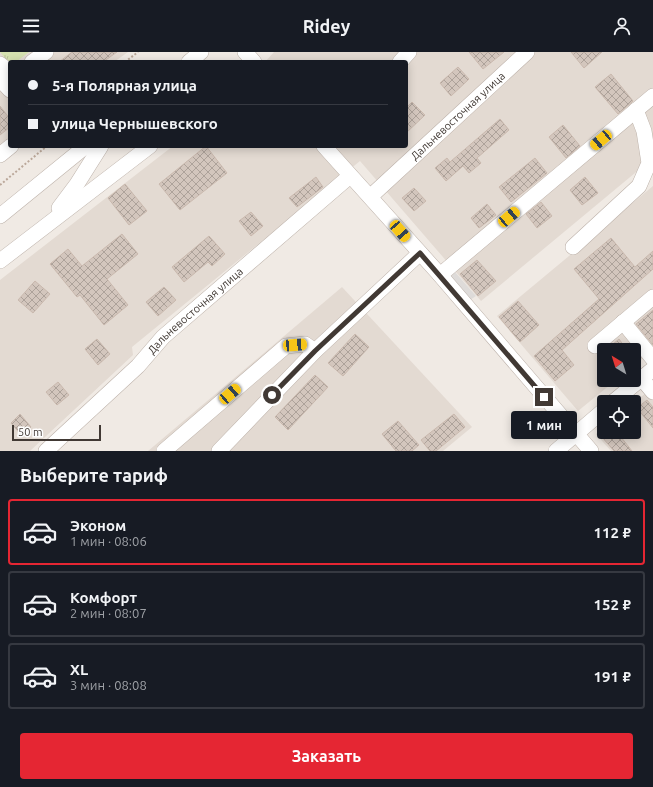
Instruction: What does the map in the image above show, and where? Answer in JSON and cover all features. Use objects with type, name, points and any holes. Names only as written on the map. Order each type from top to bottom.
[{"type":"street","points":[[35,60],[46,52]]},
{"type":"street","points":[[191,60],[201,52]]},
{"type":"street","points":[[245,52],[252,60]]},
{"type":"street","points":[[402,60],[410,52]]},
{"type":"street","name":"Дальневосточная улица","points":[[371,196],[527,52]]},
{"type":"street","points":[[0,64],[6,82]]},
{"type":"street","points":[[440,276],[653,96]]},
{"type":"street","points":[[574,247],[639,186],[647,169],[649,163],[644,131],[636,110]]},
{"type":"street","points":[[0,155],[9,148]]},
{"type":"street","points":[[0,216],[84,148]]},
{"type":"street","points":[[49,222],[77,184],[100,148]]},
{"type":"street","points":[[0,261],[147,148]]},
{"type":"street","points":[[326,148],[350,176],[371,196],[591,451]]},
{"type":"street","name":"Дальневосточная улица","points":[[46,451],[138,366],[163,337],[350,176]]},
{"type":"street","points":[[219,451],[315,351],[420,253]]},
{"type":"street","points":[[595,346],[653,297]]},
{"type":"street","points":[[623,322],[653,359]]},
{"type":"street","points":[[164,451],[286,346],[305,344],[315,351]]},
{"type":"street","points":[[622,395],[647,374],[653,392]]},
{"type":"street","points":[[556,451],[597,416]]},
{"type":"path","points":[[128,60],[138,52]]},
{"type":"path","points":[[0,185],[45,148]]},
{"type":"shaded area","points":[[0,52],[128,52],[117,60],[8,60],[8,143],[0,149]]},
{"type":"shaded area","points":[[274,52],[653,52],[653,158],[481,301],[360,161],[132,347],[133,355],[30,451],[0,451],[0,280],[170,148],[408,148],[408,60],[267,60]]},
{"type":"shaded area","points":[[653,186],[653,350],[641,359],[641,343],[597,343],[597,387],[607,387],[578,411],[497,316]]},
{"type":"shaded area","points":[[455,272],[476,296],[470,300],[450,277]]},
{"type":"shaded area","points":[[342,287],[472,427],[443,451],[148,451]]},
{"type":"shaded area","points":[[653,387],[653,451],[611,451],[600,439],[641,439],[641,397]]},
{"type":"green space","points":[[0,52],[29,52],[19,60],[8,60],[8,62]]},
{"type":"building","points":[[72,52],[117,52],[106,60],[62,60]]},
{"type":"building","points":[[469,52],[504,52],[483,69]]},
{"type":"building","points":[[571,52],[602,52],[584,68]]},
{"type":"building","points":[[458,67],[469,79],[451,96],[440,83]]},
{"type":"building","points":[[611,74],[633,101],[618,114],[595,87]]},
{"type":"building","points":[[412,102],[425,115],[408,131],[408,106]]},
{"type":"building","points":[[0,106],[8,116],[8,129],[0,135]]},
{"type":"building","points":[[500,119],[509,130],[477,158],[481,163],[469,173],[463,166],[446,181],[435,168],[447,158],[450,162]]},
{"type":"building","points":[[563,125],[580,146],[566,158],[549,137]]},
{"type":"building","points":[[204,148],[208,148],[227,173],[180,210],[159,184]]},
{"type":"building","points":[[535,158],[547,173],[511,202],[499,187]]},
{"type":"building","points":[[316,177],[323,187],[297,207],[289,198]]},
{"type":"building","points":[[585,177],[598,193],[582,205],[570,190]]},
{"type":"building","points":[[125,184],[147,211],[129,225],[108,198]]},
{"type":"building","points":[[414,188],[426,201],[414,211],[402,198]]},
{"type":"building","points":[[541,202],[552,216],[537,228],[526,214]]},
{"type":"building","points":[[487,204],[496,215],[479,228],[471,218]]},
{"type":"building","points":[[251,212],[263,226],[251,236],[239,221]]},
{"type":"building","points":[[122,234],[138,254],[107,279],[128,305],[104,325],[80,295],[77,297],[50,264],[68,249],[82,266]]},
{"type":"building","points":[[209,236],[225,254],[212,266],[208,262],[184,282],[172,267]]},
{"type":"building","points":[[611,238],[635,267],[653,251],[653,269],[562,350],[574,365],[555,381],[534,356],[599,299],[574,269]]},
{"type":"building","points":[[477,260],[496,281],[478,296],[460,274]]},
{"type":"building","points":[[35,281],[50,294],[33,313],[18,300]]},
{"type":"building","points":[[164,287],[176,300],[158,316],[146,302]]},
{"type":"building","points":[[518,301],[539,325],[520,342],[499,317]]},
{"type":"building","points":[[653,310],[653,345],[636,324]]},
{"type":"building","points":[[355,334],[369,347],[343,376],[328,363]]},
{"type":"building","points":[[97,339],[110,354],[98,365],[85,349]]},
{"type":"building","points":[[619,339],[622,343],[614,343]]},
{"type":"building","points":[[315,375],[328,387],[288,430],[275,417]]},
{"type":"building","points":[[58,382],[69,395],[57,405],[46,392]]},
{"type":"building","points":[[647,400],[653,407],[653,428],[641,413],[641,405]]},
{"type":"building","points":[[20,414],[31,427],[22,436],[11,423]]},
{"type":"building","points":[[454,414],[465,427],[436,451],[430,451],[421,440]]},
{"type":"building","points":[[398,421],[419,445],[412,451],[396,451],[382,434]]},
{"type":"building","points":[[604,439],[623,439],[632,451],[614,451]]},
{"type":"route","points":[[272,395],[315,351],[420,253],[544,397]]}]
